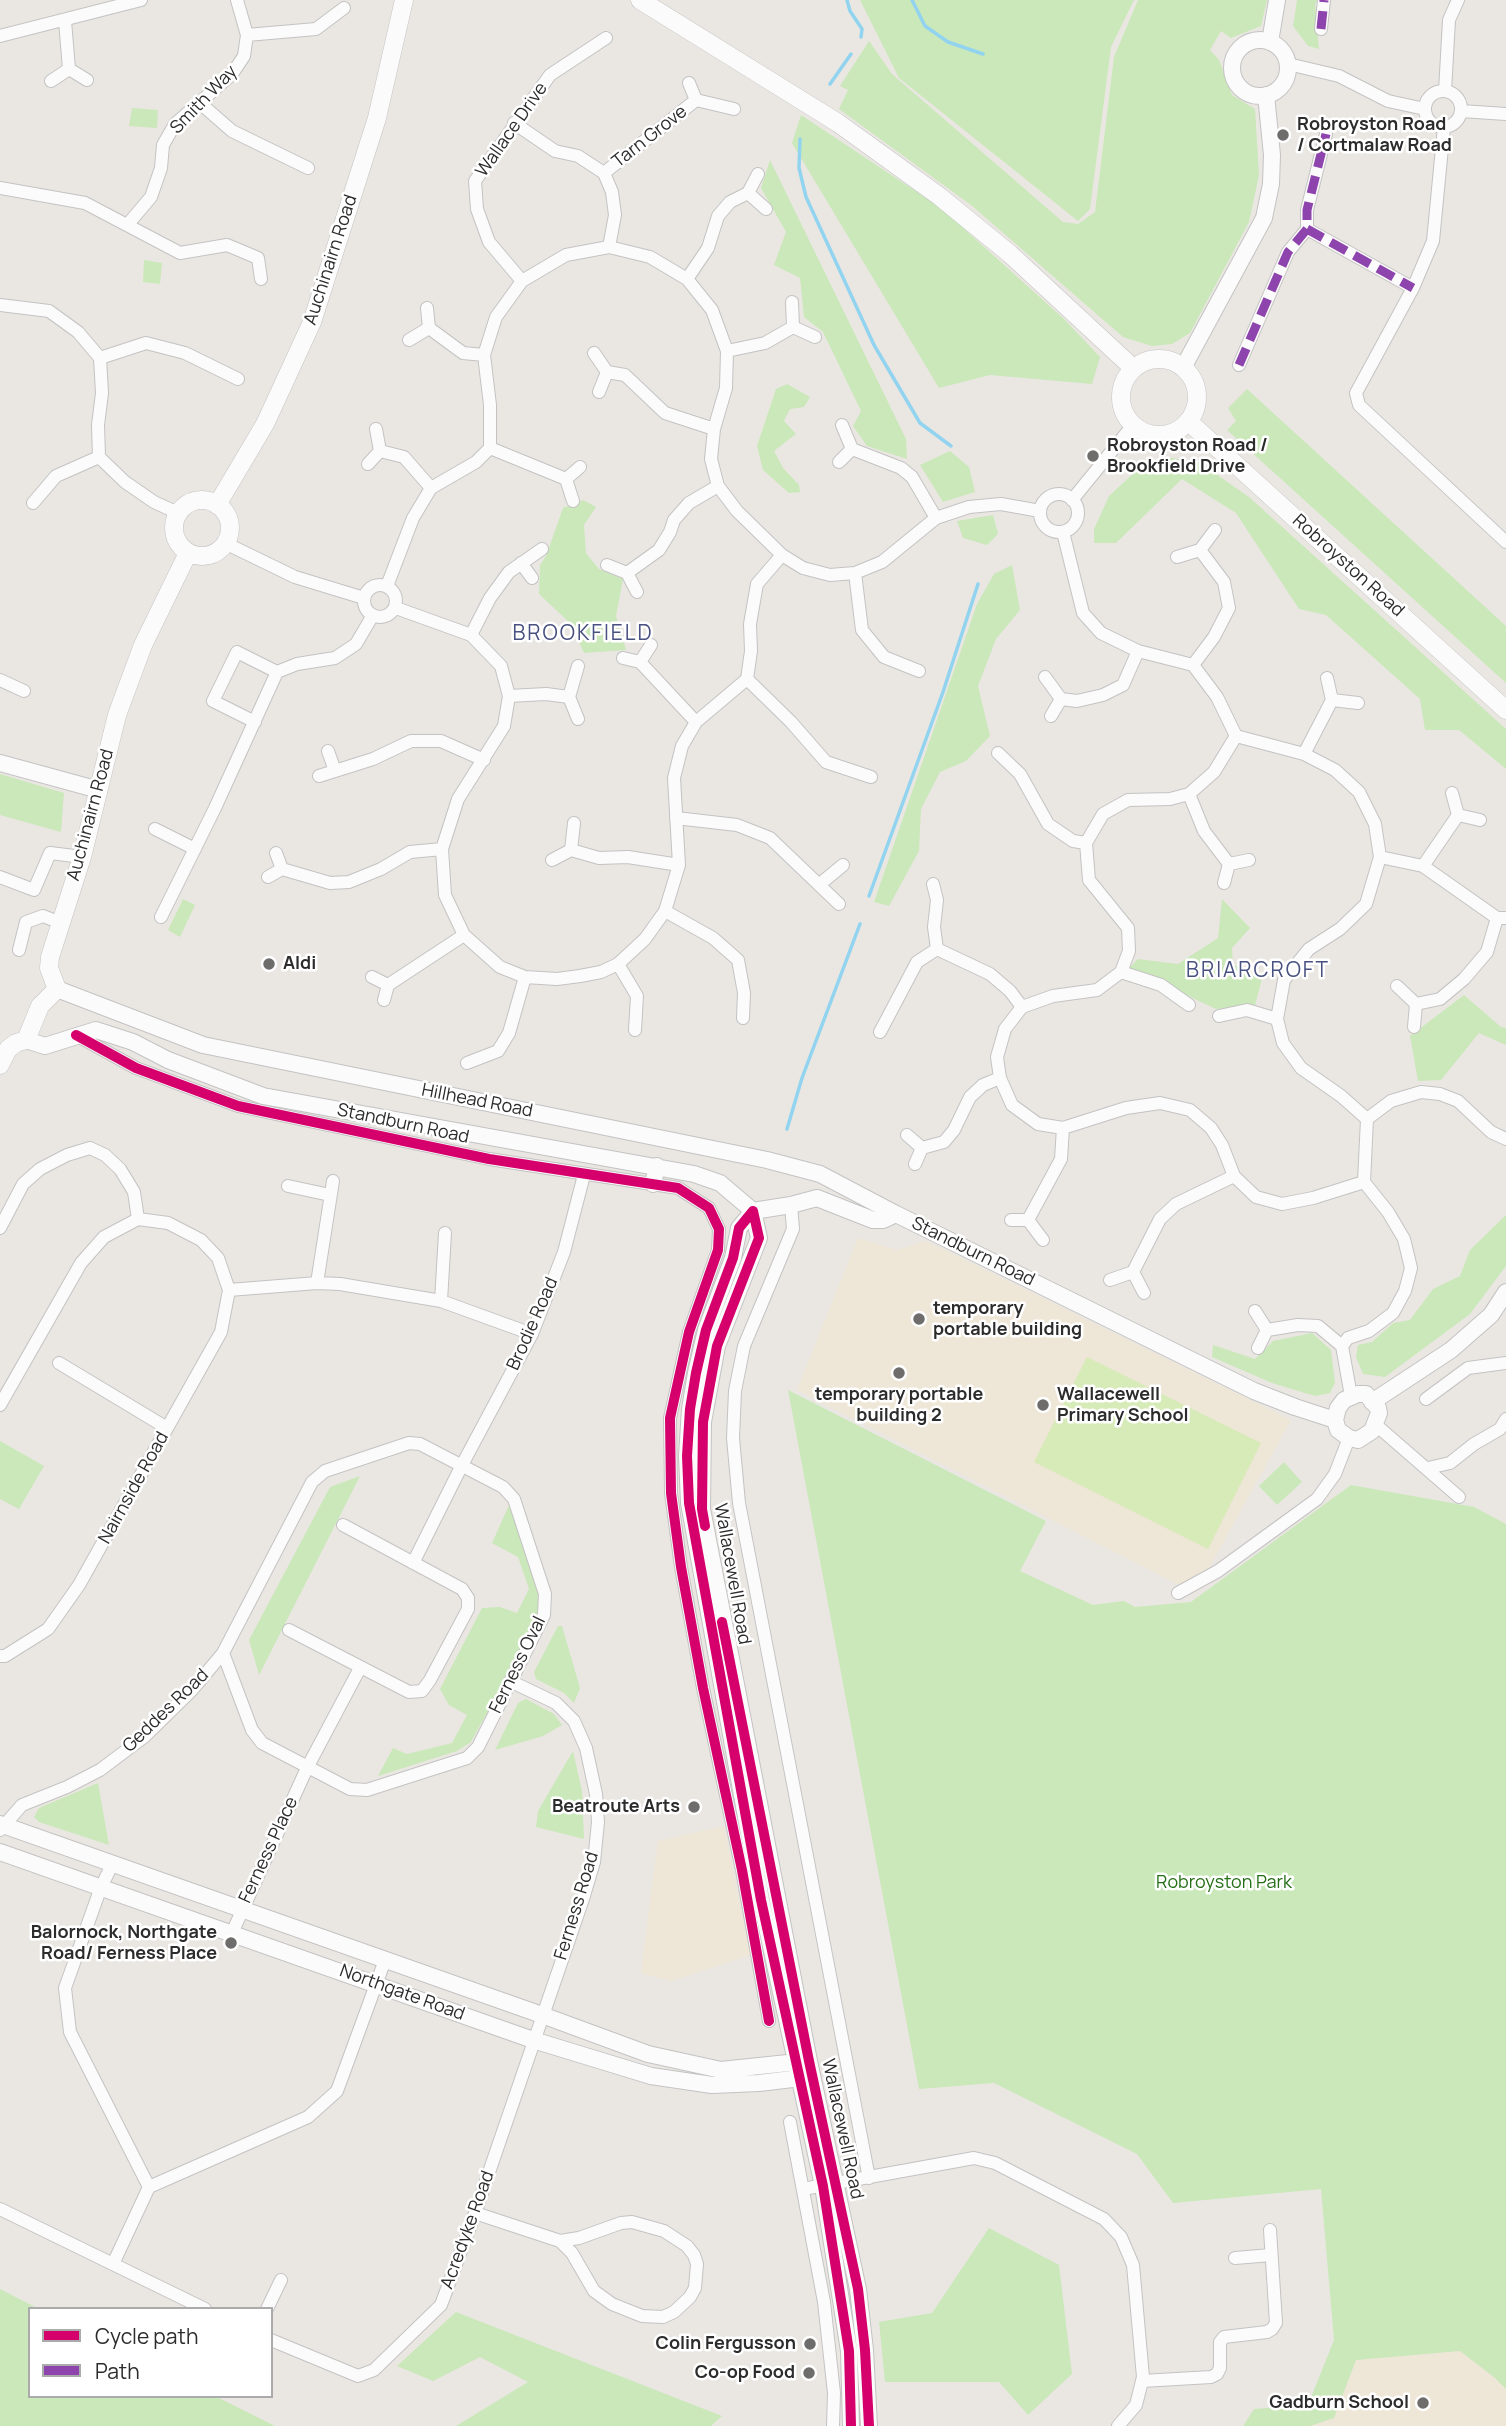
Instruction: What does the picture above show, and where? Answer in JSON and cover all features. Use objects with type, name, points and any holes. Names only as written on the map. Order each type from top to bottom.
[{"type":"main road","name":"Auchinairn Road","points":[[217,505],[265,424],[312,322],[377,118],[404,0]]},
{"type":"main road","points":[[640,0],[838,123],[939,196],[1010,254],[1133,368]]},
{"type":"main road","points":[[1162,358],[1184,366],[1195,382],[1197,405],[1189,422],[1174,433],[1151,435],[1133,425],[1122,409],[1122,385],[1133,368],[1144,361],[1162,358]]},
{"type":"main road","name":"Robroyston Road","points":[[1189,422],[1506,710]]},
{"type":"main road","points":[[203,500],[217,505],[227,516],[230,529],[225,543],[216,553],[200,557],[188,553],[177,542],[173,527],[178,513],[188,504],[203,500]]},
{"type":"main road","name":"Auchinairn Road","points":[[57,989],[49,968],[50,957],[82,857],[117,715],[143,645],[188,553]]},
{"type":"main road","points":[[0,1065],[8,1049],[26,1040],[40,1006],[57,989]]},
{"type":"street","points":[[0,36],[141,0]]},
{"type":"street","points":[[237,0],[247,35],[316,29],[344,8]]},
{"type":"street","points":[[1270,42],[1277,0]]},
{"type":"street","points":[[1321,29],[1324,0]]},
{"type":"street","points":[[1444,91],[1449,20],[1458,0]]},
{"type":"street","points":[[65,21],[69,69]]},
{"type":"street","name":"Smith Way","points":[[128,224],[151,197],[160,168],[163,145],[175,124],[232,74],[244,56],[247,35]]},
{"type":"street","name":"Wallace Drive","points":[[522,281],[489,242],[477,209],[475,181],[550,75],[606,38]]},
{"type":"street","points":[[1254,39],[1270,42],[1280,48],[1288,65],[1287,78],[1266,95],[1251,94],[1237,83],[1233,76],[1232,59],[1247,42],[1254,39]]},
{"type":"street","points":[[1288,65],[1339,76],[1388,101],[1424,109]]},
{"type":"street","points":[[69,69],[87,80]]},
{"type":"street","points":[[51,81],[69,69]]},
{"type":"street","name":"Tarn Grove","points":[[690,83],[696,100]]},
{"type":"street","points":[[1444,91],[1455,96],[1461,111],[1457,120],[1444,127],[1428,120],[1424,109],[1433,94],[1444,91]]},
{"type":"street","points":[[1184,366],[1264,218],[1271,184],[1272,155],[1266,95]]},
{"type":"street","name":"Tarn Grove","points":[[696,100],[734,109]]},
{"type":"street","name":"Tarn Grove","points":[[604,173],[696,100]]},
{"type":"street","points":[[200,103],[232,131],[309,168]]},
{"type":"street","points":[[1461,111],[1506,114]]},
{"type":"street","points":[[514,123],[555,151],[578,156],[604,173],[612,192],[615,215],[609,247]]},
{"type":"street","points":[[1444,127],[1433,241],[1413,288],[1356,393],[1359,405],[1506,542]]},
{"type":"street","points":[[1239,365],[1288,251],[1307,229],[1307,210],[1325,134]]},
{"type":"street","points":[[687,279],[708,248],[718,216],[730,202],[748,193],[758,174]]},
{"type":"street","points":[[0,188],[85,203],[180,253],[227,244],[258,258],[261,279]]},
{"type":"street","points":[[748,193],[766,209]]},
{"type":"street","points":[[1307,229],[1413,288]]},
{"type":"street","points":[[387,586],[413,518],[431,488],[476,462],[490,448],[490,405],[484,355],[496,317],[522,281],[566,255],[609,247],[650,257],[687,279],[712,310],[727,351],[726,388],[714,429],[711,459],[718,486],[737,511],[782,555],[803,568],[830,575],[855,573],[882,562],[936,518],[969,507],[1001,504],[1040,510]]},
{"type":"street","points":[[792,302],[793,327]]},
{"type":"street","points":[[0,305],[49,312],[78,332],[100,358],[102,393],[98,425],[99,457],[125,482],[154,502],[178,513]]},
{"type":"street","points":[[427,308],[429,328],[463,353],[484,355]]},
{"type":"street","points":[[727,351],[765,343],[793,327]]},
{"type":"street","points":[[793,327],[815,337]]},
{"type":"street","points":[[409,340],[429,328]]},
{"type":"street","points":[[100,358],[146,343],[185,353],[239,379]]},
{"type":"street","points":[[594,353],[607,372],[625,375],[665,413],[714,429]]},
{"type":"street","points":[[599,392],[607,372]]},
{"type":"street","points":[[842,425],[852,449],[901,468],[912,477],[936,518]]},
{"type":"street","points":[[1072,500],[1133,425]]},
{"type":"street","points":[[376,429],[380,451]]},
{"type":"street","points":[[490,448],[566,479]]},
{"type":"street","points":[[839,462],[852,449]]},
{"type":"street","points":[[380,451],[404,457],[431,488]]},
{"type":"street","points":[[368,464],[380,451]]},
{"type":"street","points":[[33,503],[56,476],[99,457]]},
{"type":"street","points":[[566,479],[580,467]]},
{"type":"street","points":[[566,479],[573,501]]},
{"type":"street","points":[[627,573],[659,550],[674,520],[689,503],[718,486]]},
{"type":"street","points":[[1054,495],[1066,495],[1077,509],[1077,517],[1073,526],[1063,532],[1055,532],[1046,527],[1040,510],[1043,503],[1054,495]]},
{"type":"street","points":[[1177,557],[1200,550],[1215,530]]},
{"type":"street","points":[[1063,532],[1083,613],[1101,633],[1138,651],[1193,665],[1217,697],[1236,736],[1304,754],[1335,770],[1359,792],[1375,824],[1380,857],[1366,904],[1340,929],[1309,949],[1284,980],[1277,1019],[1283,1043],[1301,1068],[1341,1096],[1367,1119]]},
{"type":"street","points":[[225,543],[295,577],[364,598]]},
{"type":"street","points":[[471,635],[490,598],[509,572],[542,549]]},
{"type":"street","points":[[1193,665],[1214,637],[1229,608],[1224,582],[1200,550]]},
{"type":"street","points":[[396,608],[471,635],[501,666],[509,696],[504,726],[458,800],[442,849],[445,895],[464,935],[500,967],[525,978],[557,979],[580,976],[601,972],[618,964],[645,939],[665,911],[678,865],[674,778],[682,746],[696,722],[747,679],[751,651],[750,624],[757,584],[782,555]]},
{"type":"street","points":[[522,563],[531,578]]},
{"type":"street","points":[[607,565],[627,573],[637,592]]},
{"type":"street","points":[[855,573],[862,631],[884,657],[919,671]]},
{"type":"street","points":[[387,586],[396,596],[396,608],[382,618],[373,615],[365,606],[364,598],[372,587],[387,586]]},
{"type":"street","points":[[161,917],[277,672],[297,664],[335,658],[356,644],[373,615]]},
{"type":"street","points":[[640,662],[652,645]]},
{"type":"street","points":[[1045,677],[1061,699],[1077,701],[1103,695],[1123,685],[1138,651]]},
{"type":"street","points":[[255,722],[213,701],[237,652],[277,672]]},
{"type":"street","points":[[623,658],[640,662],[696,722]]},
{"type":"street","points":[[578,666],[569,697],[578,719]]},
{"type":"street","points":[[1304,754],[1332,700],[1327,678]]},
{"type":"street","points":[[747,679],[791,722],[826,762],[871,778]]},
{"type":"street","points":[[0,680],[24,691]]},
{"type":"street","points":[[509,696],[546,694],[569,697]]},
{"type":"street","points":[[1051,716],[1061,699]]},
{"type":"street","points":[[1332,700],[1358,703]]},
{"type":"street","points":[[1236,736],[1214,772],[1189,794],[1170,799],[1128,800],[1103,814],[1086,843],[1089,880],[1128,928],[1129,951],[1121,972],[1097,990],[1053,996],[1022,1007],[1005,1029],[997,1057],[1000,1078],[1012,1105],[1038,1124],[1063,1128],[1126,1108],[1160,1103],[1190,1111],[1211,1128],[1222,1145],[1234,1176],[1256,1197],[1282,1204],[1313,1198],[1364,1182]]},
{"type":"street","points":[[319,776],[373,759],[411,741],[441,741],[484,760]]},
{"type":"street","points":[[328,751],[335,771]]},
{"type":"street","points":[[998,753],[1020,774],[1048,824],[1073,841],[1086,843]]},
{"type":"street","points":[[0,763],[99,790]]},
{"type":"street","points":[[1423,866],[1458,815],[1452,793]]},
{"type":"street","points":[[1189,794],[1204,831],[1230,864]]},
{"type":"street","points":[[1458,815],[1480,820]]},
{"type":"street","points":[[676,818],[737,825],[770,838],[839,904]]},
{"type":"street","points":[[571,850],[574,823]]},
{"type":"street","points":[[155,829],[195,849]]},
{"type":"street","points":[[268,877],[282,869],[330,883],[349,882],[381,869],[410,852],[442,849]]},
{"type":"street","points":[[552,860],[571,850],[599,859],[628,858],[678,865]]},
{"type":"street","points":[[0,877],[34,890],[50,853],[82,857]]},
{"type":"street","points":[[276,853],[282,869]]},
{"type":"street","points":[[1380,857],[1423,866],[1502,918],[1487,952],[1464,979],[1440,999],[1416,1004]]},
{"type":"street","points":[[1230,864],[1249,860]]},
{"type":"street","points":[[1224,883],[1230,864]]},
{"type":"street","points":[[820,884],[843,865]]},
{"type":"street","points":[[933,884],[937,900],[934,927],[937,949]]},
{"type":"street","points":[[665,911],[713,938],[738,960],[744,993],[743,1018]]},
{"type":"street","points":[[19,950],[26,922],[43,916],[61,923]]},
{"type":"street","points":[[384,1000],[388,985],[464,935]]},
{"type":"street","points":[[937,949],[990,974],[1010,991],[1022,1007]]},
{"type":"street","points":[[880,1032],[917,962],[937,949]]},
{"type":"street","points":[[618,964],[637,996],[635,1030]]},
{"type":"street","points":[[1121,972],[1161,985],[1189,1004]]},
{"type":"street","points":[[372,977],[388,985]]},
{"type":"street","points":[[467,1063],[498,1051],[509,1033],[525,978]]},
{"type":"street","points":[[1397,986],[1416,1004]]},
{"type":"street","name":"Hillhead Road","points":[[57,989],[217,1049],[767,1160],[820,1174],[895,1214]]},
{"type":"street","points":[[1414,1027],[1416,1004]]},
{"type":"street","points":[[1219,1016],[1247,1010],[1277,1019]]},
{"type":"street","name":"Standburn Road","points":[[26,1040],[45,1046],[96,1030],[133,1042],[168,1060],[263,1096],[694,1174],[720,1183],[753,1211],[817,1198],[873,1220],[883,1220],[895,1214],[1254,1391],[1335,1420]]},
{"type":"street","name":"Standburn Road","points":[[76,1035],[136,1068],[239,1106],[489,1159],[678,1188],[709,1208],[719,1229],[718,1250],[689,1332],[670,1418],[671,1493],[681,1567],[701,1675],[742,1870],[769,2021]]},
{"type":"street","points":[[915,1164],[922,1149],[944,1142],[954,1130],[970,1097],[983,1085],[1000,1078]]},
{"type":"street","points":[[1367,1119],[1391,1101],[1421,1092],[1440,1094],[1458,1101],[1490,1132],[1506,1139]]},
{"type":"street","points":[[1342,1346],[1348,1338],[1369,1331],[1393,1313],[1405,1291],[1411,1268],[1404,1239],[1388,1212],[1364,1182],[1367,1119]]},
{"type":"street","points":[[1028,1220],[1061,1159],[1063,1128]]},
{"type":"street","points":[[907,1135],[922,1149]]},
{"type":"street","points":[[0,1228],[23,1184],[40,1169],[67,1155],[90,1148],[105,1155],[120,1169],[134,1192],[138,1219]]},
{"type":"street","points":[[653,1184],[657,1166]]},
{"type":"street","name":"Brodie Road","points":[[413,1563],[532,1334],[564,1252],[584,1175]]},
{"type":"street","points":[[1110,1280],[1133,1272],[1160,1219],[1176,1204],[1234,1176]]},
{"type":"street","points":[[288,1186],[332,1188],[317,1283]]},
{"type":"street","name":"Wallacewell Road","points":[[791,1205],[793,1229],[744,1346],[735,1391],[733,1437],[739,1503],[869,2178]]},
{"type":"street","name":"Wallacewell Road","points":[[753,1211],[739,1228],[733,1258],[706,1330],[690,1409],[687,1468],[689,1503],[761,1900],[805,2070],[829,2185],[858,2289],[869,2426]]},
{"type":"street","points":[[0,1405],[81,1263],[104,1237],[138,1219],[168,1223],[201,1240],[218,1258],[229,1290],[317,1283],[340,1284],[441,1301],[532,1334]]},
{"type":"street","points":[[1011,1220],[1028,1220]]},
{"type":"street","points":[[1028,1220],[1043,1240]]},
{"type":"street","points":[[441,1301],[445,1233]]},
{"type":"street","points":[[1133,1272],[1144,1293]]},
{"type":"street","name":"Nairnside Road","points":[[0,1656],[5,1656],[48,1629],[79,1585],[221,1332],[229,1290]]},
{"type":"street","points":[[1372,1402],[1451,1350],[1492,1315],[1506,1292]]},
{"type":"street","points":[[1255,1311],[1267,1330]]},
{"type":"street","points":[[1267,1330],[1298,1325],[1318,1326],[1342,1346],[1351,1396]]},
{"type":"street","points":[[1258,1348],[1267,1330]]},
{"type":"street","points":[[59,1363],[167,1428]]},
{"type":"street","points":[[1426,1399],[1468,1368],[1506,1363]]},
{"type":"street","points":[[1366,1394],[1379,1413],[1370,1434],[1358,1440],[1349,1438],[1338,1430],[1335,1420],[1338,1408],[1351,1396],[1366,1394]]},
{"type":"street","points":[[1428,1468],[1450,1463],[1474,1444],[1500,1429],[1506,1419]]},
{"type":"street","points":[[1376,1425],[1459,1497]]},
{"type":"street","points":[[1178,1593],[1218,1572],[1317,1499],[1335,1474],[1349,1438]]},
{"type":"street","name":"Ferness Oval","points":[[409,1443],[420,1444],[503,1487],[514,1499],[545,1594],[544,1615],[478,1747],[467,1758],[367,1790],[349,1789],[262,1743],[252,1730],[223,1653],[312,1482],[325,1471],[409,1443]]},
{"type":"street","points":[[289,1630],[409,1692],[422,1691],[468,1609],[468,1598],[463,1589],[343,1525]]},
{"type":"street","name":"Geddes Road","points":[[1,1826],[22,1805],[100,1770],[144,1737],[192,1690],[223,1653]]},
{"type":"street","name":"Ferness Place","points":[[232,1933],[307,1768],[360,1668]]},
{"type":"street","name":"Ferness Road","points":[[510,1681],[556,1703],[573,1721],[586,1748],[596,1794],[598,1822],[594,1862],[533,2040]]},
{"type":"street","name":"Northgate Road","points":[[1,1826],[113,1863],[648,2054],[721,2070],[805,2070]]},
{"type":"street","name":"Northgate Road","points":[[0,1852],[533,2040],[664,2078],[712,2085],[759,2083],[805,2070]]},
{"type":"street","points":[[113,1863],[101,1887],[65,1988],[70,2032],[149,2187]]},
{"type":"street","points":[[113,2263],[149,2187],[308,2116],[337,2091],[385,1960]]},
{"type":"street","name":"Acredyke Road","points":[[273,2341],[358,2376],[374,2371],[440,2305],[475,2213],[533,2040]]},
{"type":"street","points":[[790,2122],[824,2302],[834,2393],[833,2426]]},
{"type":"street","points":[[829,2185],[974,2158],[995,2163],[1104,2219],[1121,2237],[1133,2265],[1142,2381],[1136,2405],[1118,2426]]},
{"type":"street","name":"Wallacewell Road","points":[[803,2189],[829,2185]]},
{"type":"street","name":"Wallacewell Road","points":[[829,2185],[849,2351],[851,2426]]},
{"type":"street","points":[[0,2209],[201,2307]]},
{"type":"street","points":[[475,2213],[560,2241],[621,2223],[632,2222],[664,2231],[678,2239],[694,2255],[697,2264],[695,2288],[690,2297],[674,2312],[663,2317],[642,2316],[612,2304],[594,2291],[572,2253],[560,2241]]},
{"type":"street","points":[[1142,2381],[1212,2377],[1220,2368],[1220,2342],[1224,2337],[1267,2332],[1272,2329],[1276,2323],[1269,2230]]},
{"type":"street","points":[[1235,2258],[1271,2255]]},
{"type":"street","points":[[268,2307],[281,2280]]},
{"type":"shaded area","name":"Wallacewell Primary School","points":[[858,1238],[897,1250],[926,1241],[1291,1420],[1195,1593],[797,1390]]},
{"type":"shaded area","points":[[724,1826],[750,1955],[671,1981],[641,1973],[658,1841]]},
{"type":"shaded area","name":"Gadburn School","points":[[1460,2351],[1506,2387],[1506,2426],[1310,2426],[1334,2418],[1356,2360]]},
{"type":"green space","points":[[860,0],[1134,0],[1111,47],[1090,209],[1078,221],[899,78]]},
{"type":"green space","points":[[1138,0],[1267,0],[1261,26],[1231,38],[1221,31],[1210,50],[1219,60],[1232,95],[1255,109],[1259,175],[1249,222],[1190,333],[1172,344],[1152,346],[1123,337],[971,205],[839,109],[848,90],[840,86],[869,41],[892,74],[1063,222],[1078,224],[1095,212],[1114,57]]},
{"type":"green space","points":[[1297,0],[1317,0],[1315,5],[1319,49],[1308,46],[1293,26]]},
{"type":"green space","points":[[132,108],[158,110],[157,128],[129,126]]},
{"type":"green space","points":[[801,115],[941,208],[1064,319],[1100,357],[1092,384],[990,375],[939,388],[792,143]]},
{"type":"green space","points":[[770,160],[906,439],[907,459],[867,446],[853,426],[861,411],[823,332],[804,317],[800,278],[774,265],[786,232],[761,188]]},
{"type":"green space","points":[[144,260],[162,263],[160,284],[143,282]]},
{"type":"green space","points":[[787,384],[810,397],[804,407],[790,409],[784,421],[796,434],[774,451],[783,468],[799,485],[800,492],[789,493],[763,470],[757,446],[776,389]]},
{"type":"green space","points":[[1247,389],[1506,626],[1506,683],[1227,430],[1236,421],[1228,408]]},
{"type":"green space","points":[[950,451],[969,467],[975,492],[943,502],[920,465]]},
{"type":"green space","points":[[1167,457],[1200,463],[1249,497],[1506,729],[1506,769],[1459,730],[1425,730],[1420,699],[1326,615],[1299,609],[1236,513],[1182,479],[1116,543],[1094,543],[1094,529],[1109,496],[1137,470]]},
{"type":"green space","points":[[583,500],[596,507],[584,525],[586,553],[599,569],[623,579],[616,616],[626,650],[584,653],[571,624],[539,594],[540,565],[546,556],[563,508]]},
{"type":"green space","points":[[993,515],[998,534],[987,545],[963,538],[957,521]]},
{"type":"green space","points":[[1012,565],[1020,610],[996,639],[978,686],[990,736],[966,761],[940,772],[921,809],[919,851],[889,906],[874,902],[977,604],[994,574]]},
{"type":"green space","points":[[0,774],[64,793],[61,832],[0,815]]},
{"type":"green space","points":[[183,899],[195,905],[180,937],[168,930]]},
{"type":"green space","points":[[1222,899],[1250,928],[1232,948],[1233,964],[1262,979],[1255,1005],[1216,1009],[1129,968],[1138,959],[1178,964],[1218,938]]},
{"type":"green space","points":[[1464,995],[1501,1027],[1506,1028],[1506,1045],[1479,1033],[1441,1080],[1418,1081],[1410,1036]]},
{"type":"green space","points":[[1506,1215],[1506,1266],[1470,1314],[1385,1377],[1363,1374],[1356,1357],[1358,1345],[1372,1342],[1393,1323],[1410,1320],[1433,1289],[1460,1276],[1470,1250]]},
{"type":"green space","points":[[1312,1333],[1331,1350],[1335,1383],[1330,1393],[1315,1396],[1272,1383],[1212,1357],[1213,1345],[1255,1359],[1273,1341]]},
{"type":"green space","points":[[1087,1357],[1261,1443],[1208,1549],[1034,1462]]},
{"type":"green space","name":"Robroyston Park","points":[[788,1390],[1046,1521],[1020,1571],[1093,1605],[1124,1601],[1135,1607],[1191,1602],[1351,1485],[1474,1507],[1506,1524],[1506,2389],[1460,2351],[1356,2360],[1334,2418],[1310,2426],[1243,2426],[1254,2409],[1308,2405],[1334,2340],[1321,2189],[1173,2203],[1137,2154],[994,2083],[919,2089]]},
{"type":"green space","points":[[0,1441],[44,1466],[19,1509],[0,1499]]},
{"type":"green space","points":[[1284,1462],[1302,1482],[1277,1505],[1259,1486]]},
{"type":"green space","points":[[360,1476],[259,1675],[249,1640],[330,1487]]},
{"type":"green space","points":[[509,1505],[542,1601],[540,1616],[471,1742],[457,1751],[378,1776],[393,1748],[407,1754],[452,1743],[467,1715],[449,1705],[440,1689],[482,1608],[500,1607],[517,1613],[529,1589],[518,1557],[492,1543]]},
{"type":"green space","points":[[558,1626],[562,1626],[580,1688],[574,1703],[564,1693],[536,1679],[534,1672]]},
{"type":"green space","points":[[526,1699],[554,1714],[562,1725],[543,1736],[495,1750],[518,1703]]},
{"type":"green space","points":[[573,1751],[582,1791],[584,1839],[536,1827],[538,1811]]},
{"type":"green space","points":[[98,1783],[109,1845],[39,1822],[34,1817],[39,1808]]},
{"type":"green space","points":[[989,2228],[1059,2265],[1072,2374],[1028,2415],[999,2382],[885,2382],[879,2322],[932,2313]]},
{"type":"green space","points":[[0,2289],[35,2307],[28,2307],[28,2398],[219,2398],[275,2426],[0,2426]]},
{"type":"green space","points":[[456,2312],[722,2416],[711,2426],[456,2426],[528,2382],[480,2357],[433,2381],[397,2366]]},
{"type":"waterway","points":[[847,0],[850,11],[862,29],[861,37]]},
{"type":"waterway","points":[[912,0],[925,26],[948,42],[983,54]]},
{"type":"waterway","points":[[830,84],[851,54]]},
{"type":"waterway","points":[[800,139],[799,168],[806,197],[874,345],[920,423],[951,446]]},
{"type":"waterway","points":[[869,896],[943,692],[978,584]]},
{"type":"waterway","points":[[787,1129],[802,1078],[860,924]]},
{"type":"marked path","points":[[1321,29],[1324,0]]},
{"type":"marked path","points":[[1239,365],[1288,252],[1307,229],[1307,210],[1326,134]]},
{"type":"marked path","points":[[1307,229],[1413,288]]},
{"type":"cycle path","points":[[76,1035],[136,1068],[238,1106],[489,1159],[678,1188],[709,1208],[719,1229],[718,1250],[689,1332],[670,1418],[671,1493],[681,1567],[703,1688],[742,1870],[769,2021]]},
{"type":"cycle path","points":[[753,1211],[739,1228],[733,1258],[706,1330],[696,1373],[687,1456],[689,1503],[761,1900],[823,2186],[849,2351],[851,2426]]},
{"type":"cycle path","points":[[705,1526],[702,1509],[703,1422],[717,1346],[759,1238],[753,1211]]},
{"type":"cycle path","points":[[722,1622],[809,2061],[858,2289],[869,2426]]},
{"type":"place","name":"Robroyston Road / Cortmalaw Road","points":[[1283,135]]},
{"type":"place","name":"Robroyston Road / Brookfield Drive","points":[[1093,456]]},
{"type":"place","name":"Aldi","points":[[269,964]]},
{"type":"place","name":"temporary portable building","points":[[919,1319]]},
{"type":"place","name":"temporary portable building 2","points":[[899,1373]]},
{"type":"place","name":"Wallacewell Primary School","points":[[1043,1405]]},
{"type":"place","name":"Beatroute Arts","points":[[694,1807]]},
{"type":"place","name":"Balornock, Northgate Road/ Ferness Place","points":[[231,1943]]},
{"type":"place","name":"Colin Fergusson","points":[[810,2344]]},
{"type":"place","name":"Co-op Food","points":[[809,2373]]},
{"type":"place","name":"Gadburn School","points":[[1423,2403]]},
{"type":"district","name":"BROOKFIELD","points":[[583,634]]},
{"type":"district","name":"BRIARCROFT","points":[[1258,971]]}]
